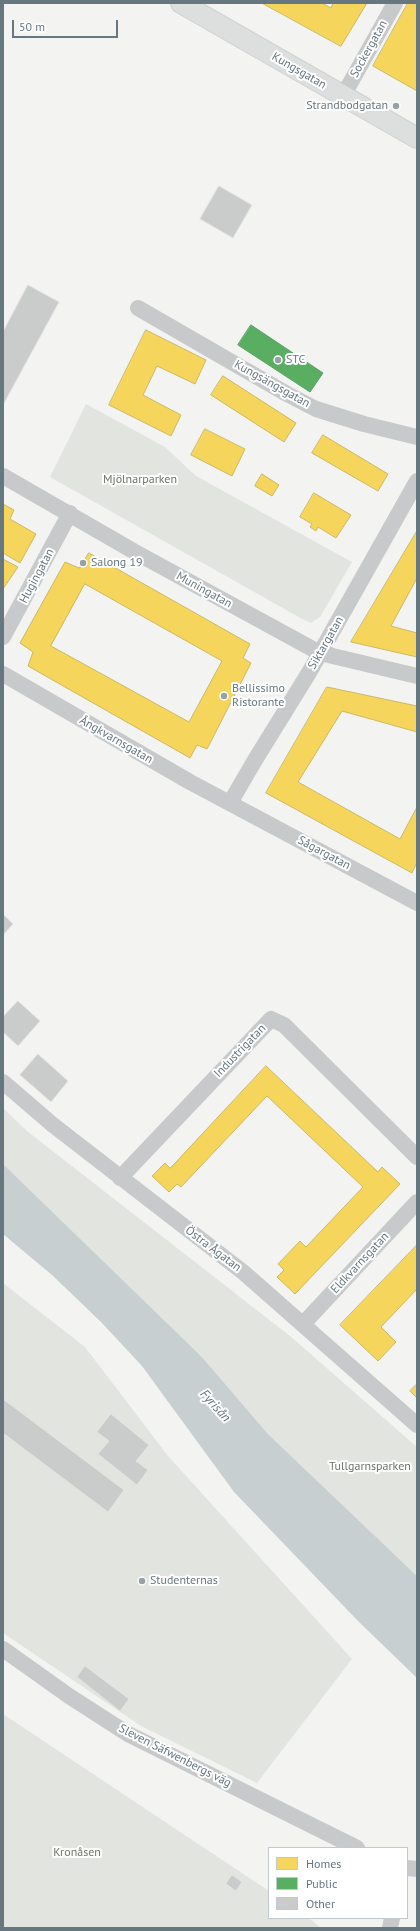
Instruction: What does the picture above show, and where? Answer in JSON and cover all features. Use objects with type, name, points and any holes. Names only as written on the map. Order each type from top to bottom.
[{"type":"main road","name":"Kungsgatan","points":[[182,3],[417,138]]},
{"type":"street","name":"Sockergatan","points":[[343,96],[395,3]]},
{"type":"street","name":"Kungsängsgatan","points":[[138,308],[287,394],[316,409],[364,424],[417,436]]},
{"type":"street","name":"Muningatan","points":[[3,476],[135,552],[320,653],[417,676]]},
{"type":"street","name":"Siktargatan","points":[[230,804],[320,653],[417,481]]},
{"type":"street","name":"Hugingatan","points":[[3,637],[70,514]]},
{"type":"street","name":"Ångkvarnsgatan","points":[[3,674],[230,804]]},
{"type":"street","name":"Sågargatan","points":[[230,804],[417,903]]},
{"type":"street","name":"Industrigatan","points":[[120,1178],[271,1019],[284,1025],[417,1157]]},
{"type":"street","name":"Östra Ågatan","points":[[3,1082],[53,1125],[243,1272],[417,1425]]},
{"type":"street","name":"Eldkvarnsgatan","points":[[303,1324],[417,1202]]},
{"type":"street","name":"Sleven Säfwenbergs väg","points":[[3,1649],[69,1696],[128,1734],[355,1847]]},
{"type":"green space","name":"Mjölnarparken","points":[[86,404],[165,447],[196,476],[352,562],[320,617],[311,623],[304,620],[50,477]]},
{"type":"green space","name":"Tullgarnsparken","points":[[3,1108],[27,1131],[290,1336],[417,1447],[417,1576],[268,1434],[202,1357],[3,1164]]},
{"type":"green space","name":"Studenternas","points":[[3,1283],[85,1347],[168,1456],[352,1659],[257,1783],[141,1726],[3,1633]]},
{"type":"green space","name":"Kronåsen","points":[[3,1714],[268,1890],[268,1919],[310,1919],[321,1928],[3,1928]]},
{"type":"water","name":"Fyrisån","points":[[3,1164],[202,1357],[268,1434],[417,1576],[417,1678],[359,1622],[234,1492],[142,1366],[101,1322],[52,1275],[3,1234]]},
{"type":"building: Homes","points":[[262,3],[322,3],[331,8],[333,3],[367,3],[341,46]]},
{"type":"building: Homes","points":[[408,3],[417,3],[417,91],[373,66]]},
{"type":"building: Homes","points":[[146,330],[206,360],[195,384],[157,366],[143,395],[181,415],[171,436],[109,405]]},
{"type":"building: Homes","points":[[223,376],[296,423],[284,442],[211,395]]},
{"type":"building: Homes","points":[[205,429],[245,449],[232,476],[191,455]]},
{"type":"building: Homes","points":[[323,435],[388,474],[378,491],[312,453]]},
{"type":"building: Homes","points":[[262,474],[279,485],[272,496],[255,486]]},
{"type":"building: Homes","points":[[314,493],[351,515],[336,538],[318,527],[316,531],[310,527],[312,524],[300,517]]},
{"type":"building: Homes","points":[[3,504],[14,510],[10,519],[36,534],[20,563],[3,553]]},
{"type":"building: Homes","points":[[417,531],[417,578],[391,626],[417,633],[417,657],[351,642]]},
{"type":"building: Homes","points":[[89,553],[250,644],[243,658],[251,663],[207,749],[197,745],[190,758],[28,666],[33,652],[20,643],[65,562],[79,568]],"holes":[[[85,584],[222,661],[189,722],[51,646]]]},
{"type":"building: Homes","points":[[3,559],[18,567],[3,589]]},
{"type":"building: Homes","points":[[327,687],[417,706],[417,732],[342,711],[298,782],[400,839],[417,807],[417,862],[412,873],[266,793]]},
{"type":"building: Homes","points":[[266,1066],[378,1172],[382,1167],[400,1184],[295,1294],[277,1277],[284,1270],[278,1264],[300,1241],[306,1247],[363,1187],[267,1096],[181,1187],[177,1184],[169,1192],[152,1176],[165,1163],[170,1168]]},
{"type":"building: Homes","points":[[417,1245],[417,1289],[381,1327],[396,1342],[378,1361],[340,1325]]},
{"type":"building: Homes","points":[[417,1384],[417,1398],[410,1391]]},
{"type":"building: Public","points":[[251,325],[323,373],[310,392],[238,345]]},
{"type":"building: Other","points":[[219,186],[252,205],[233,238],[200,219]]},
{"type":"building: Other","points":[[28,285],[59,302],[3,405],[3,332]]},
{"type":"building: Other","points":[[3,914],[13,924],[3,935]]},
{"type":"building: Other","points":[[18,1001],[40,1021],[18,1046],[3,1032],[3,1017]]},
{"type":"building: Other","points":[[38,1054],[68,1081],[51,1102],[20,1075]]},
{"type":"building: Other","points":[[3,1399],[124,1490],[108,1512],[3,1433]]},
{"type":"building: Other","points":[[111,1414],[149,1445],[136,1461],[148,1470],[137,1485],[98,1454],[109,1441],[97,1432]]},
{"type":"building: Other","points":[[85,1666],[129,1699],[120,1711],[77,1677]]},
{"type":"building: Other","points":[[232,1875],[242,1882],[236,1891],[226,1884]]},
{"type":"place","name":"Strandbodgatan","points":[[396,106]]},
{"type":"place","name":"STC","points":[[278,360]]},
{"type":"place","name":"Salong 19","points":[[83,563]]},
{"type":"place","name":"Bellissimo Ristorante","points":[[224,696]]},
{"type":"place","name":"Studenternas","points":[[142,1581]]}]
